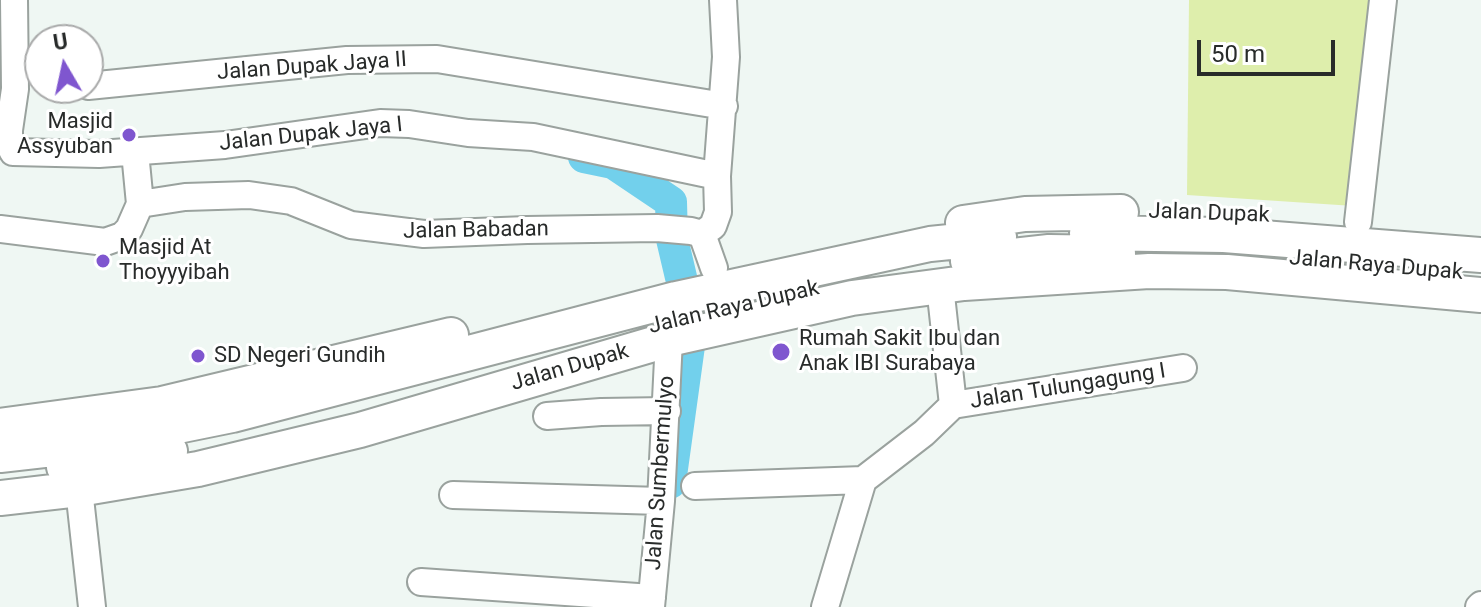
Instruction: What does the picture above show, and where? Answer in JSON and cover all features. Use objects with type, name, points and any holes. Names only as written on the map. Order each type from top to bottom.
[{"type":"main road","name":"Jalan Dupak","points":[[0,498],[79,489],[198,469],[305,443],[687,306],[829,243],[888,254],[1025,214],[1134,211],[1358,222],[1481,233]]},
{"type":"main road","name":"Jalan Raya Dupak","points":[[9,446],[173,450],[279,431],[687,306],[930,244],[1047,232],[1239,236],[1472,278]]},
{"type":"main road","name":"Jalan Raya Dupak","points":[[888,254],[931,265],[1049,252],[1172,262],[1278,257],[1472,278]]},
{"type":"main road","name":"Jalan Dupak","points":[[9,446],[162,404],[687,306],[852,298],[1172,262]]},
{"type":"street","points":[[687,306],[697,232],[713,226],[718,216],[717,176],[726,57],[720,0]]},
{"type":"street","points":[[1358,222],[1383,0]]},
{"type":"street","name":"Jalan Dupak Jaya I","points":[[9,6],[24,74]]},
{"type":"street","name":"Jalan Dupak Jaya II","points":[[104,84],[347,60],[437,59],[724,106]]},
{"type":"street","name":"Jalan Dupak Jaya I","points":[[24,93],[4,129],[13,152],[136,161],[380,123],[533,137],[717,176]]},
{"type":"street","points":[[0,229],[105,242],[127,232],[140,204],[136,161]]},
{"type":"street","name":"Jalan Babadan","points":[[140,204],[185,197],[249,195],[291,201],[351,225],[424,234],[657,228],[697,232]]},
{"type":"street","points":[[695,486],[863,480],[924,433],[953,405],[940,286]]},
{"type":"street","name":"Jalan Sumbermulyo","points":[[651,602],[667,411],[687,306]]},
{"type":"street","name":"Jalan Tulungagung I","points":[[953,405],[1183,368]]},
{"type":"street","points":[[547,416],[667,411]]},
{"type":"street","points":[[825,607],[863,480]]},
{"type":"street","points":[[79,489],[92,607]]},
{"type":"street","points":[[453,495],[661,501]]},
{"type":"street","points":[[421,582],[651,602]]},
{"type":"green space","points":[[1189,0],[1375,0],[1354,206],[1187,195]]},
{"type":"waterway","points":[[584,157],[613,163],[671,202],[672,239],[692,324],[670,483]]},
{"type":"place","name":"Masjid Assyuban","points":[[129,135]]},
{"type":"place","name":"Masjid At Thoyyyibah","points":[[103,261]]},
{"type":"place","name":"Rumah Sakit Ibu dan Anak IBI Surabaya","points":[[781,352]]},
{"type":"place","name":"SD Negeri Gundih","points":[[198,356]]}]
